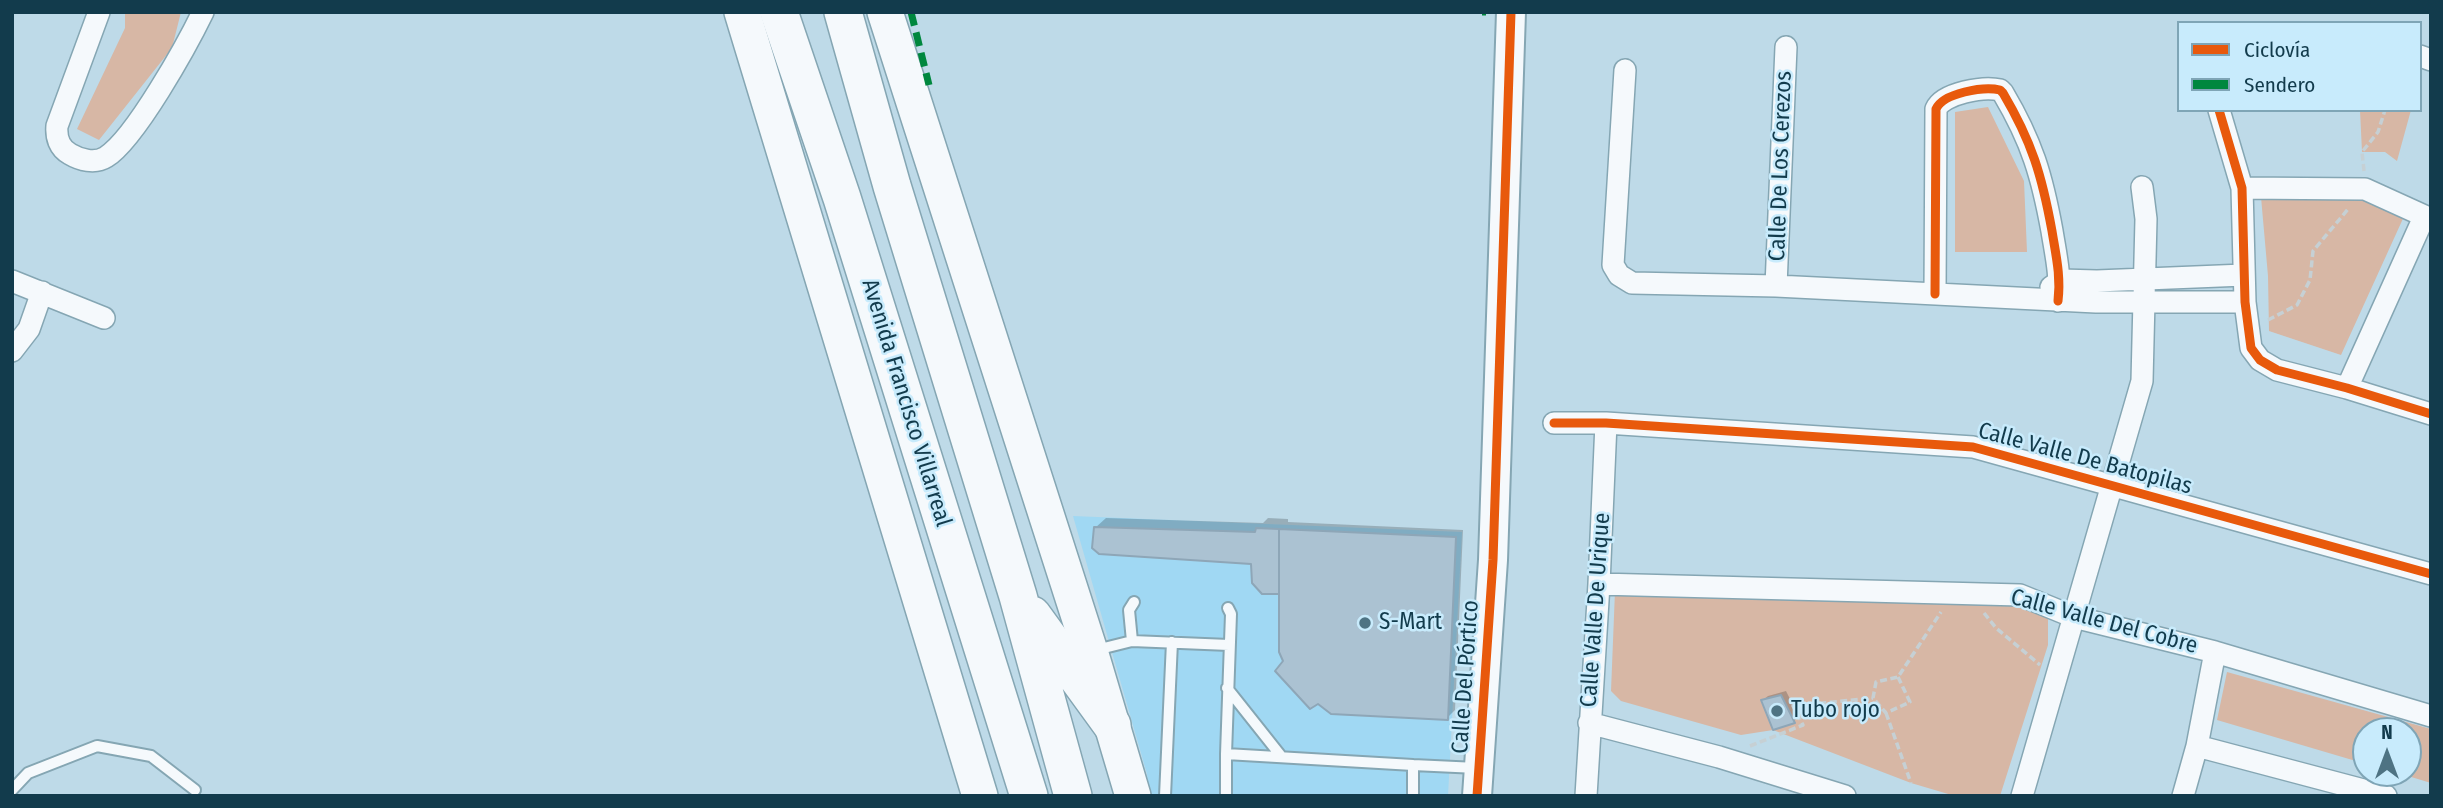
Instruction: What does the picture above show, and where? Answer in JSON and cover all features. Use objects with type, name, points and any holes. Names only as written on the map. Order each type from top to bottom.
[{"type":"highway","points":[[755,12],[783,81],[842,198]]},
{"type":"highway","name":"Avenida Francisco Villarreal","points":[[779,12],[842,198],[1029,796]]},
{"type":"highway","points":[[842,12],[892,186],[1018,596],[1073,796]]},
{"type":"highway","points":[[860,12],[892,186]]},
{"type":"highway","points":[[1018,596],[1112,725]]},
{"type":"main road","name":"Avenida Francisco Villarreal","points":[[742,12],[980,796]]},
{"type":"main road","points":[[885,12],[1090,651],[1133,796]]},
{"type":"street","points":[[99,12],[56,135],[64,150],[82,159],[91,160],[106,156],[126,138],[181,54],[203,12]]},
{"type":"street","name":"Calle Del Pórtico","points":[[1477,796],[1493,560],[1511,12]]},
{"type":"street","name":"Calle De Los Cerezos","points":[[1776,286],[1787,47]]},
{"type":"street","name":"Calle De Los Cerezos","points":[[1625,70],[1613,265],[1622,278],[1632,283],[1776,286],[2246,311]]},
{"type":"street","points":[[1935,294],[1936,109],[1948,96],[1991,88],[2003,93],[2034,153],[2042,178],[2061,280],[2058,301]]},
{"type":"street","points":[[2220,112],[2242,187],[2246,311],[2251,348],[2267,366],[2431,414]]},
{"type":"street","points":[[2022,796],[2142,381],[2146,219],[2142,187]]},
{"type":"street","points":[[2242,187],[2365,189],[2427,218],[2347,388]]},
{"type":"street","points":[[2035,298],[2061,280],[2244,275]]},
{"type":"street","points":[[12,281],[104,318]]},
{"type":"street","points":[[12,351],[29,329],[42,292]]},
{"type":"street","name":"Calle Valle De Batopilas","points":[[1554,423],[1606,423],[1973,447],[2431,574]]},
{"type":"street","name":"Calle Valle De Urique","points":[[1586,796],[1606,423]]},
{"type":"street","name":"Calle Valle Del Cobre","points":[[1599,584],[2020,596],[2074,617],[2216,652],[2431,716]]},
{"type":"street","points":[[2183,796],[2197,746],[2216,652]]},
{"type":"street","points":[[1589,723],[1719,757],[1845,796]]},
{"type":"street","points":[[2197,746],[2386,796]]},
{"type":"lane","points":[[1132,641],[1129,610],[1134,602]]},
{"type":"lane","points":[[1226,796],[1231,614],[1228,608]]},
{"type":"lane","points":[[1090,651],[1132,641],[1229,645]]},
{"type":"lane","points":[[1165,796],[1172,642]]},
{"type":"lane","points":[[1227,688],[1281,756]]},
{"type":"lane","points":[[12,790],[28,773],[97,746],[151,756],[195,790]]},
{"type":"lane","points":[[1226,754],[1479,768]]},
{"type":"lane","points":[[1413,765],[1413,796]]},
{"type":"path","points":[[2246,311],[2269,320],[2297,305],[2310,280],[2313,251],[2365,189],[2362,152],[2378,132],[2384,112]]},
{"type":"path","points":[[1873,698],[1876,682],[1898,677],[1945,606]]},
{"type":"path","points":[[1979,606],[1996,628],[2041,666]]},
{"type":"path","points":[[1886,713],[1910,702],[1898,677]]},
{"type":"path","points":[[1873,698],[1886,713],[1911,783]]},
{"type":"path","points":[[1719,757],[1803,725],[1793,706],[1873,698]]},
{"type":"shaded area","points":[[125,12],[181,12],[172,48],[99,140],[77,129],[125,28]]},
{"type":"shaded area","points":[[1988,107],[2024,181],[2027,252],[1955,252],[1955,112]]},
{"type":"shaded area","points":[[2360,112],[2410,112],[2397,161],[2385,152],[2362,152]]},
{"type":"shaded area","points":[[2261,197],[2378,200],[2406,212],[2341,355],[2269,331],[2268,276]]},
{"type":"shaded area","points":[[1073,516],[1462,532],[1448,796],[1149,796],[1147,774]]},
{"type":"shaded area","points":[[1615,591],[2008,604],[2048,616],[2048,645],[2000,796],[1955,796],[1911,783],[1773,730],[1741,735],[1621,701],[1611,691]]},
{"type":"shaded area","points":[[2227,672],[2388,717],[2352,717],[2352,760],[2217,720]]},
{"type":"shaded area","points":[[2422,726],[2431,729],[2431,783],[2422,780]]},
{"type":"building","points":[[1094,527],[1255,532],[1256,528],[1279,529],[1279,594],[1262,594],[1252,583],[1251,564],[1099,554],[1092,548]]},
{"type":"building","name":"S-Mart","points":[[1279,529],[1456,537],[1448,720],[1331,714],[1318,704],[1310,709],[1275,671],[1283,661],[1279,652]]},
{"type":"building","name":"Tubo rojo","points":[[1781,695],[1795,723],[1773,730],[1761,700]]},
{"type":"marked path","points":[[911,12],[929,85]]},
{"type":"cycle path","points":[[1477,796],[1493,560],[1511,12]]},
{"type":"cycle path","points":[[1935,294],[1936,109],[1940,103],[1955,95],[1993,89],[2003,93],[2013,111],[2029,144],[2040,176],[2056,258],[2058,301]]},
{"type":"cycle path","points":[[2220,112],[2242,188],[2245,302],[2251,348],[2260,360],[2277,370],[2431,414]]},
{"type":"cycle path","points":[[1554,423],[1606,423],[1973,447],[2431,574]]},
{"type":"place","name":"S-Mart","points":[[1365,623]]},
{"type":"place","name":"Tubo rojo","points":[[1777,711]]}]
